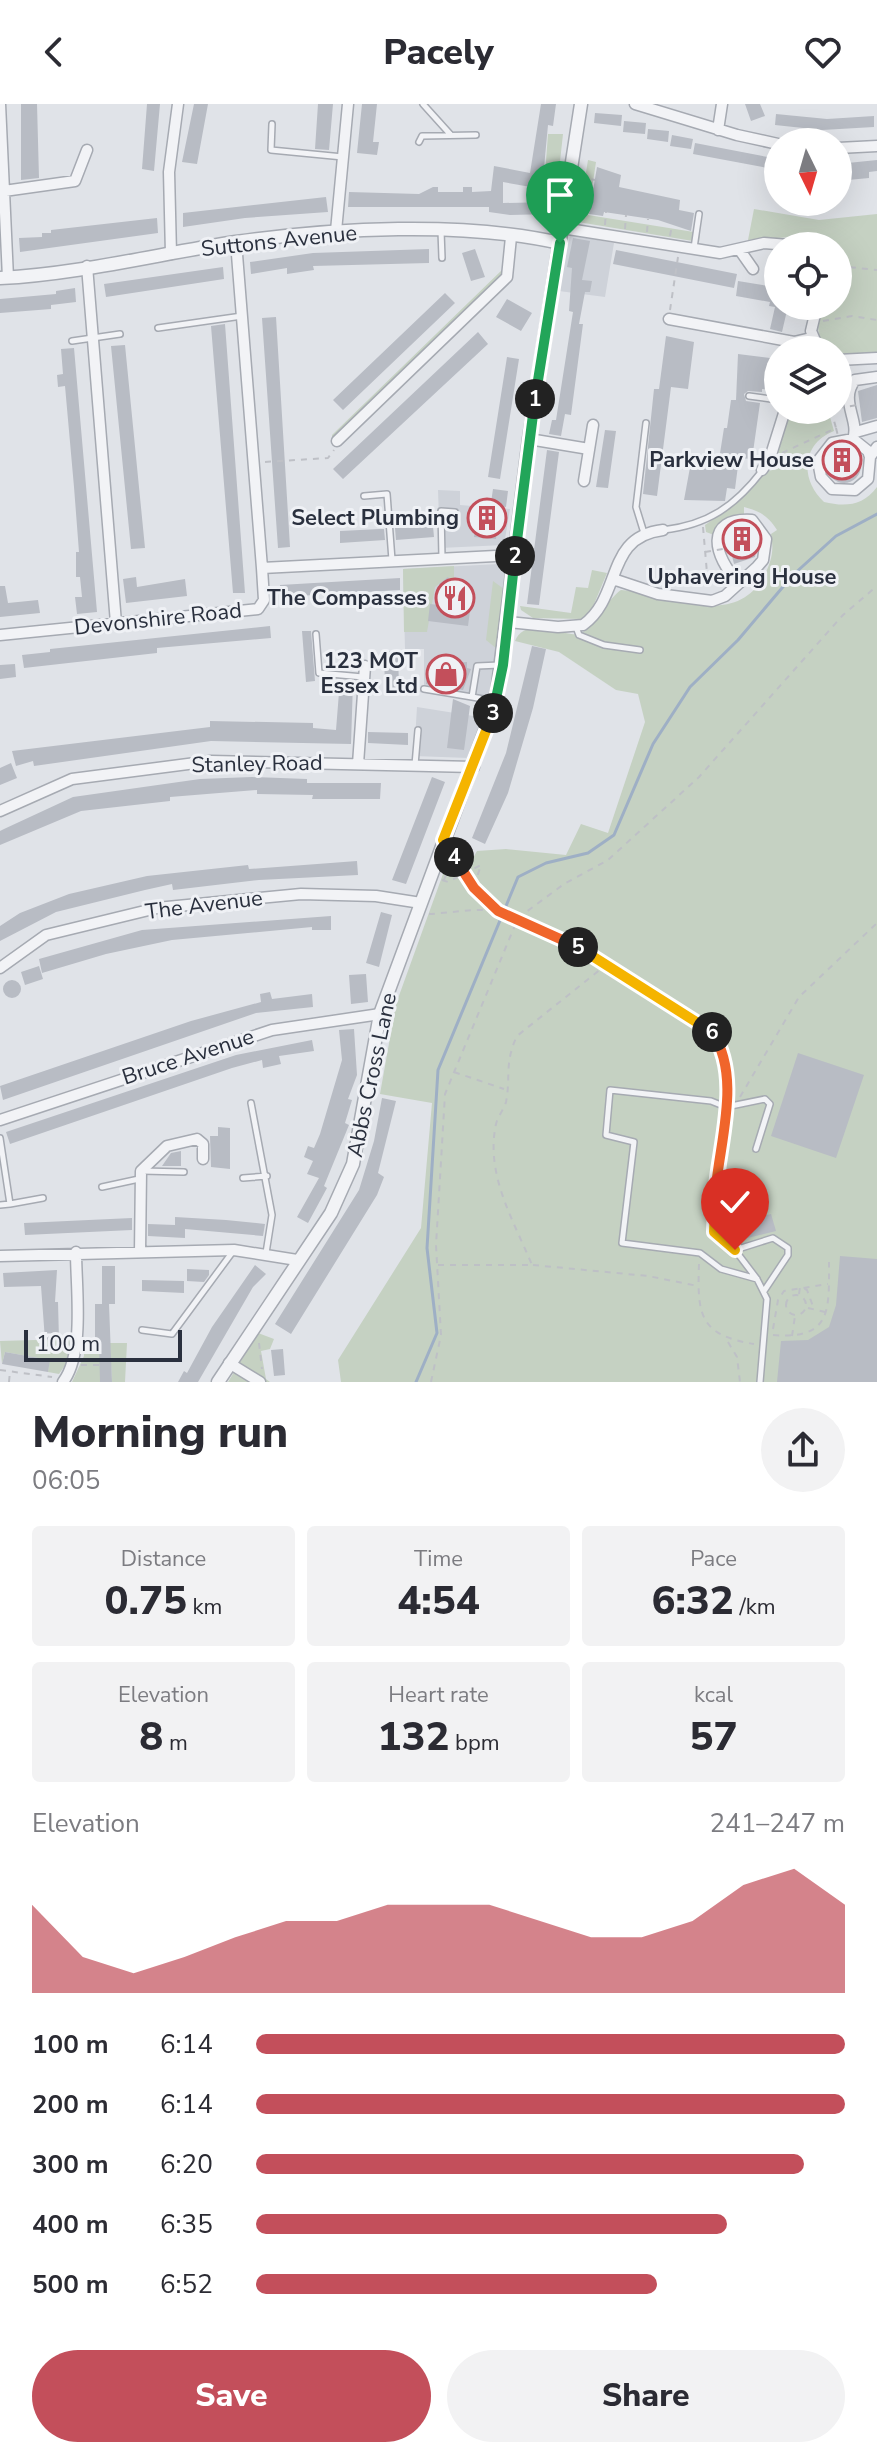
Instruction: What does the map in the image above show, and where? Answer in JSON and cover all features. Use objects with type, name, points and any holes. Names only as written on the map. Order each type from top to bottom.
[{"type":"street","points":[[0,104],[4,278]]},
{"type":"street","points":[[171,254],[169,172],[178,104]]},
{"type":"street","points":[[336,231],[348,104]]},
{"type":"street","name":"Abbs Cross Lane","points":[[218,1382],[331,1213],[353,1164],[380,1014],[496,701],[503,665],[529,439],[581,104]]},
{"type":"street","points":[[718,130],[722,104]]},
{"type":"street","points":[[639,105],[764,141]]},
{"type":"street","points":[[852,147],[877,146]]},
{"type":"street","points":[[3,194],[75,181],[87,150]]},
{"type":"street","points":[[562,228],[720,253],[764,245]]},
{"type":"street","name":"Suttons Avenue","points":[[4,278],[236,242],[336,231],[441,231],[560,243]]},
{"type":"street","points":[[337,441],[507,277],[511,237]]},
{"type":"street","points":[[236,242],[262,568],[515,555]]},
{"type":"street","points":[[739,249],[753,269]]},
{"type":"street","points":[[87,266],[116,623]]},
{"type":"street","points":[[669,319],[764,336]]},
{"type":"street","points":[[811,336],[812,320]]},
{"type":"street","points":[[852,359],[877,358]]},
{"type":"street","points":[[877,377],[855,380],[849,390],[849,411],[855,436],[868,451],[870,472],[862,486],[838,492],[825,484],[819,468],[820,453],[832,443],[855,436],[877,426]]},
{"type":"street","points":[[762,470],[770,458],[781,424]]},
{"type":"street","points":[[584,481],[593,425]]},
{"type":"street","points":[[529,439],[589,449]]},
{"type":"street","points":[[870,457],[877,447]]},
{"type":"street","points":[[613,579],[658,594],[712,601],[725,596],[757,567],[767,546],[766,539],[752,520],[732,521],[721,530],[717,541],[722,561],[738,582]]},
{"type":"street","points":[[508,622],[576,627],[595,614],[629,543],[644,533],[663,530]]},
{"type":"street","name":"Devonshire Road","points":[[0,635],[258,609],[264,600],[262,568]]},
{"type":"street","points":[[358,764],[365,672]]},
{"type":"street","name":"Stanley Road","points":[[0,811],[72,779],[211,761],[474,767]]},
{"type":"street","name":"The Avenue","points":[[0,968],[46,935],[157,908],[301,894],[376,896],[418,909]]},
{"type":"street","name":"Bruce Avenue","points":[[0,1120],[272,1030],[380,1014]]},
{"type":"street","points":[[140,1252],[140,1175],[167,1146],[197,1139],[203,1144],[203,1159]]},
{"type":"street","points":[[0,1256],[234,1250],[297,1260]]},
{"type":"street","points":[[64,1380],[73,1365],[76,1252]]},
{"type":"street","points":[[229,1363],[261,1382]]},
{"type":"lane","points":[[423,104],[451,135]]},
{"type":"lane","points":[[272,124],[271,150],[344,157]]},
{"type":"lane","points":[[419,142],[422,136],[476,135]]},
{"type":"lane","points":[[694,249],[699,214]]},
{"type":"lane","points":[[441,231],[442,258]]},
{"type":"lane","points":[[158,328],[242,316]]},
{"type":"lane","points":[[72,341],[120,334]]},
{"type":"lane","points":[[749,396],[764,398]]},
{"type":"lane","points":[[644,533],[636,507],[646,423]]},
{"type":"lane","points":[[663,530],[702,522],[733,505],[762,470]]},
{"type":"lane","points":[[364,496],[387,494],[392,561]]},
{"type":"lane","points":[[442,558],[441,511],[455,512]]},
{"type":"lane","points":[[576,627],[579,635],[594,642],[640,650]]},
{"type":"lane","points":[[316,634],[319,673],[365,672]]},
{"type":"lane","points":[[472,697],[477,666],[503,665]]},
{"type":"lane","points":[[424,689],[496,701]]},
{"type":"lane","points":[[415,766],[418,730]]},
{"type":"lane","points":[[756,1149],[770,1104],[765,1099],[726,1107],[711,1101],[610,1090],[606,1135],[634,1142],[622,1243],[700,1253],[721,1269],[757,1279]]},
{"type":"lane","points":[[251,1103],[272,1215],[266,1253]]},
{"type":"lane","points":[[726,1107],[712,1224],[719,1239],[735,1250],[757,1279],[767,1299],[760,1382]]},
{"type":"lane","points":[[0,1138],[10,1204]]},
{"type":"lane","points":[[102,1187],[140,1175],[184,1172]]},
{"type":"lane","points":[[243,1178],[267,1176]]},
{"type":"lane","points":[[0,1205],[43,1198]]},
{"type":"lane","points":[[735,1250],[773,1238],[788,1248],[788,1255],[764,1291]]},
{"type":"lane","points":[[142,1330],[172,1334],[234,1250]]},
{"type":"path","points":[[571,174],[595,180]]},
{"type":"path","points":[[567,198],[591,203]]},
{"type":"path","points":[[624,238],[626,215]]},
{"type":"path","points":[[669,319],[680,247]]},
{"type":"path","points":[[852,267],[877,270]]},
{"type":"path","points":[[811,324],[837,317],[877,320]]},
{"type":"path","points":[[852,406],[858,405]]},
{"type":"path","points":[[835,424],[841,448]]},
{"type":"path","points":[[770,458],[836,428]]},
{"type":"path","points":[[254,463],[328,458],[337,441]]},
{"type":"path","points":[[702,522],[707,573]]},
{"type":"path","points":[[705,552],[728,548]]},
{"type":"path","points":[[431,1382],[441,1335],[437,1264],[445,1094],[518,918],[564,884],[608,860],[699,777],[843,615],[877,586]]},
{"type":"path","points":[[443,840],[474,888],[498,911],[518,918],[607,964],[710,1030],[725,1060],[726,1107]]},
{"type":"path","points":[[444,881],[453,856]]},
{"type":"path","points":[[430,876],[444,881],[481,865],[474,888]]},
{"type":"path","points":[[418,909],[498,911]]},
{"type":"path","points":[[726,1107],[740,1097],[799,997],[877,923]]},
{"type":"path","points":[[532,1265],[497,1179],[496,1127],[506,1102],[510,1052],[517,1036],[607,964]]},
{"type":"path","points":[[454,1072],[505,1089]]},
{"type":"path","points":[[699,1258],[698,1286],[707,1320],[712,1330],[726,1340],[737,1357],[740,1382]]},
{"type":"path","points":[[764,1334],[805,1336],[817,1328],[826,1312],[829,1262]]},
{"type":"path","points":[[437,1264],[532,1265],[622,1273],[698,1286]]},
{"type":"path","points":[[772,1335],[781,1295],[790,1288],[829,1283]]},
{"type":"path","points":[[799,1295],[800,1287]]},
{"type":"path","points":[[800,1287],[811,1295],[814,1309]]},
{"type":"path","points":[[781,1295],[788,1299],[799,1295]]},
{"type":"path","points":[[799,1295],[806,1301],[806,1307]]},
{"type":"path","points":[[787,1309],[788,1299]]},
{"type":"path","points":[[806,1307],[826,1312]]},
{"type":"path","points":[[792,1336],[795,1315],[806,1307]]},
{"type":"path","points":[[775,1314],[787,1309]]},
{"type":"path","points":[[787,1309],[795,1315]]},
{"type":"path","points":[[257,1320],[261,1382]]},
{"type":"path","points":[[726,1340],[763,1345]]},
{"type":"path","points":[[73,1365],[100,1365]]},
{"type":"path","points":[[0,1370],[64,1380]]},
{"type":"path","points":[[9,1382],[10,1371]]},
{"type":"shaded area","points":[[570,235],[614,243],[605,297],[559,291]]},
{"type":"shaded area","points":[[438,490],[460,491],[460,505],[510,509],[504,545],[440,548]]},
{"type":"shaded area","points":[[499,564],[506,570],[491,703],[419,692],[424,686],[424,649],[405,649],[403,569]]},
{"type":"shaded area","points":[[417,707],[486,718],[469,758],[414,756]]},
{"type":"green space","points":[[548,134],[563,134],[557,189],[544,188]]},
{"type":"green space","points":[[588,160],[596,162],[588,215],[700,233],[699,242],[578,222]]},
{"type":"green space","points":[[754,209],[764,211],[764,216],[819,220],[877,214],[877,352],[852,355],[852,336],[819,336],[819,320],[852,320],[852,232],[764,232],[764,239],[748,240]]},
{"type":"green space","points":[[504,268],[498,281],[332,438],[332,435]]},
{"type":"green space","points":[[787,424],[832,424],[834,431],[815,444],[810,453],[808,473],[816,493],[824,502],[853,504],[866,498],[877,487],[877,1382],[341,1382],[338,1360],[421,1228],[432,1103],[380,1094],[396,1004],[452,849],[473,858],[477,851],[506,849],[566,855],[581,824],[608,833],[645,722],[638,694],[616,690],[559,652],[515,641],[520,633],[536,628],[582,634],[621,590],[698,605],[735,602],[751,593],[769,565],[771,534],[777,530],[763,515],[744,507],[744,515],[725,520],[714,535],[706,532],[705,525],[739,501],[762,472],[778,469],[783,459],[778,453]]},
{"type":"green space","points":[[454,566],[454,586],[448,577],[435,587],[427,632],[404,632],[403,569]]},
{"type":"green space","points":[[592,570],[607,573],[592,609],[582,619],[533,618],[521,610],[520,606],[571,613],[576,587],[588,588]]},
{"type":"green space","points":[[493,581],[504,589],[497,649],[486,640]]},
{"type":"green space","points":[[258,1333],[274,1339],[270,1349],[261,1351],[266,1379],[270,1382],[228,1382]]},
{"type":"green space","points":[[71,1339],[68,1361],[59,1374],[48,1372],[49,1360],[5,1352],[2,1364],[0,1341]]},
{"type":"green space","points":[[84,1343],[127,1343],[125,1382],[112,1382],[110,1345],[100,1382],[72,1382],[84,1356]]},
{"type":"building","points":[[21,104],[37,104],[39,178],[21,180]]},
{"type":"building","points":[[147,104],[160,104],[154,171],[142,169]]},
{"type":"building","points":[[194,104],[208,104],[197,164],[182,162]]},
{"type":"building","points":[[318,104],[333,104],[329,150],[315,149]]},
{"type":"building","points":[[362,104],[377,104],[373,142],[379,142],[377,155],[357,153]]},
{"type":"building","points":[[541,104],[556,104],[553,126],[548,125],[542,189],[503,182],[503,203],[550,202],[551,214],[510,215],[489,212],[489,207],[348,207],[349,192],[419,194],[433,187],[438,187],[438,192],[463,192],[463,187],[472,187],[472,192],[491,191],[494,166],[530,173]]},
{"type":"building","points":[[745,104],[760,104],[765,116],[751,121]]},
{"type":"building","points":[[595,113],[622,115],[621,126],[594,123]]},
{"type":"building","points":[[776,114],[827,119],[874,116],[874,127],[803,128],[775,125]]},
{"type":"building","points":[[624,121],[646,123],[645,134],[623,132]]},
{"type":"building","points":[[648,129],[669,131],[668,142],[647,139]]},
{"type":"building","points":[[672,135],[693,139],[691,149],[670,146]]},
{"type":"building","points":[[695,143],[764,156],[764,167],[693,154]]},
{"type":"building","points":[[877,160],[877,171],[869,172],[869,178],[852,180],[852,163]]},
{"type":"building","points":[[597,167],[621,175],[619,187],[680,200],[679,210],[694,213],[691,231],[658,220],[604,212],[603,216],[589,214]]},
{"type":"building","points":[[326,197],[328,212],[245,218],[183,227],[183,213]]},
{"type":"building","points":[[157,218],[158,233],[20,252],[19,238],[42,237],[42,233],[51,233],[51,230]]},
{"type":"building","points":[[573,238],[590,241],[582,280],[592,281],[590,292],[585,292],[579,324],[583,324],[571,415],[565,414],[561,436],[549,434],[552,420],[556,420],[573,312],[569,311],[572,268],[567,267]]},
{"type":"building","points":[[429,249],[429,263],[313,266],[314,270],[287,274],[287,268],[251,274],[250,262],[313,253]]},
{"type":"building","points":[[475,249],[485,277],[471,281],[462,253]]},
{"type":"building","points":[[616,250],[737,274],[734,288],[613,264]]},
{"type":"building","points":[[223,267],[224,279],[106,297],[104,284]]},
{"type":"building","points":[[738,281],[764,285],[764,301],[736,296]]},
{"type":"building","points":[[75,288],[76,302],[51,305],[51,309],[0,313],[0,299],[56,294],[56,291]]},
{"type":"building","points":[[445,293],[455,303],[343,410],[333,400]]},
{"type":"building","points":[[507,299],[532,313],[521,331],[496,317]]},
{"type":"building","points":[[276,317],[290,547],[278,548],[262,318]]},
{"type":"building","points":[[772,320],[785,320],[782,332],[770,329]]},
{"type":"building","points":[[225,324],[245,593],[233,593],[211,326]]},
{"type":"building","points":[[478,332],[488,344],[343,479],[333,469]]},
{"type":"building","points":[[666,336],[694,342],[688,389],[671,387],[657,496],[643,494],[654,389],[659,389]]},
{"type":"building","points":[[125,345],[145,548],[131,549],[111,346]]},
{"type":"building","points":[[74,348],[97,612],[77,614],[75,597],[82,597],[80,577],[76,577],[76,552],[79,552],[74,487],[65,386],[58,387],[57,375],[63,374],[61,349]]},
{"type":"building","points":[[738,354],[764,357],[764,389],[744,394],[746,401],[760,403],[752,459],[739,458],[735,489],[727,488],[725,501],[684,500],[691,462],[718,466],[731,400],[736,400]]},
{"type":"building","points":[[507,357],[519,359],[500,479],[488,477]]},
{"type":"building","points":[[877,385],[877,418],[862,422],[858,391]]},
{"type":"building","points":[[605,430],[616,431],[608,488],[596,487]]},
{"type":"building","name":"Parkview House","points":[[844,449],[856,454],[861,466],[856,478],[844,483],[832,478],[827,466],[832,454]]},
{"type":"building","points":[[547,450],[559,452],[539,605],[527,604]]},
{"type":"building","points":[[493,489],[508,491],[506,507],[500,506],[496,539],[474,537],[478,508],[490,509]]},
{"type":"building","points":[[433,526],[434,537],[396,540],[395,528]]},
{"type":"building","name":"Uphavering House","points":[[748,528],[758,541],[755,557],[734,564],[727,536],[738,529]]},
{"type":"building","points":[[384,529],[385,540],[340,543],[340,531]]},
{"type":"building","points":[[136,577],[137,587],[185,579],[187,596],[126,603],[123,579]]},
{"type":"building","name":"The Compasses","points":[[448,577],[454,586],[473,588],[468,626],[428,621],[430,604],[439,605],[439,584]]},
{"type":"building","points":[[400,578],[400,590],[280,597],[280,585]]},
{"type":"building","points":[[0,586],[5,586],[8,603],[38,600],[40,613],[0,617]]},
{"type":"building","points":[[270,626],[271,638],[157,648],[157,653],[24,668],[22,655],[50,652],[50,649]]},
{"type":"building","points":[[302,631],[311,631],[315,681],[306,682]]},
{"type":"building","points":[[532,646],[546,649],[533,708],[508,793],[485,844],[472,838],[506,753]]},
{"type":"building","points":[[384,651],[398,651],[399,689],[385,689]]},
{"type":"building","name":"123 MOT Essex Ltd","points":[[467,662],[467,668],[471,669],[463,690],[426,684],[428,665]]},
{"type":"building","points":[[15,664],[16,677],[0,679],[0,665]]},
{"type":"building","points":[[340,680],[353,682],[351,744],[211,741],[34,766],[33,761],[16,766],[12,751],[210,727],[210,721],[313,723],[313,728],[336,730]]},
{"type":"building","points":[[453,699],[470,706],[464,750],[447,748]]},
{"type":"building","points":[[368,732],[408,733],[408,745],[368,743]]},
{"type":"building","points":[[11,763],[17,778],[0,785],[0,768]]},
{"type":"building","points":[[432,777],[445,782],[406,884],[392,880]]},
{"type":"building","points":[[200,779],[307,779],[307,783],[381,783],[380,799],[312,799],[313,795],[257,794],[257,790],[170,797],[170,801],[81,811],[0,845],[0,831],[73,797]]},
{"type":"building","points":[[357,861],[358,875],[259,880],[173,890],[172,884],[145,890],[56,912],[0,941],[0,926],[20,913],[69,894],[147,876],[248,865],[249,869]]},
{"type":"building","points":[[381,912],[392,915],[379,967],[366,963]]},
{"type":"building","points":[[331,916],[331,930],[312,930],[312,927],[172,940],[106,954],[42,973],[39,959],[142,930]]},
{"type":"building","points":[[39,966],[43,979],[25,985],[21,972]]},
{"type":"building","points":[[366,974],[368,1002],[351,1004],[349,975]]},
{"type":"building","points":[[12,980],[21,989],[12,998],[3,989]]},
{"type":"building","points":[[270,992],[272,999],[312,994],[313,1007],[256,1013],[3,1100],[0,1086],[191,1021],[261,1002],[260,994]]},
{"type":"building","points":[[354,1029],[357,1075],[348,1099],[352,1100],[345,1123],[349,1125],[324,1186],[327,1188],[308,1223],[297,1217],[319,1178],[307,1174],[313,1161],[304,1157],[308,1146],[314,1148],[320,1134],[342,1060],[339,1030]]},
{"type":"building","points":[[312,1040],[314,1051],[279,1056],[281,1064],[263,1068],[262,1060],[232,1068],[10,1144],[6,1132],[236,1055]]},
{"type":"building","points":[[798,1053],[864,1075],[836,1158],[771,1136]]},
{"type":"building","points":[[382,1098],[396,1101],[378,1173],[384,1177],[377,1195],[291,1334],[275,1324],[359,1190],[374,1141]]},
{"type":"building","points":[[218,1127],[230,1128],[230,1169],[211,1167],[210,1136],[218,1136]]},
{"type":"building","points":[[181,1151],[181,1166],[162,1166],[171,1153]]},
{"type":"building","points":[[771,1214],[776,1231],[743,1239],[738,1222]]},
{"type":"building","points":[[175,1217],[265,1224],[263,1236],[185,1229],[185,1238],[148,1236],[148,1224],[175,1225]]},
{"type":"building","points":[[132,1218],[132,1230],[25,1235],[24,1223]]},
{"type":"building","points":[[840,1256],[877,1259],[877,1382],[777,1382],[781,1341],[808,1340],[829,1327],[836,1305]]},
{"type":"building","points":[[255,1265],[266,1274],[253,1287],[198,1382],[178,1382],[184,1371],[187,1373],[212,1327]]},
{"type":"building","points":[[102,1266],[115,1266],[115,1304],[109,1304],[112,1382],[100,1382],[99,1342],[95,1342],[95,1304],[102,1304]]},
{"type":"building","points":[[187,1269],[209,1270],[209,1275],[204,1282],[187,1281]]},
{"type":"building","points":[[57,1270],[55,1302],[58,1302],[59,1340],[45,1340],[41,1286],[4,1287],[3,1273]]},
{"type":"building","points":[[142,1280],[184,1281],[184,1293],[142,1291]]},
{"type":"building","points":[[283,1349],[285,1375],[274,1376],[271,1350]]},
{"type":"building","points":[[5,1352],[50,1360],[48,1372],[2,1364]]},
{"type":"waterway","points":[[416,1382],[437,1333],[427,1248],[438,1070],[518,877],[546,863],[588,853],[614,835],[653,744],[690,687],[738,640],[793,575],[836,536],[877,514]]},
{"type":"place","name":"Parkview House","points":[[842,460]]},
{"type":"place","name":"Select Plumbing","points":[[487,518]]},
{"type":"place","name":"Uphavering House","points":[[742,539]]},
{"type":"place","name":"The Compasses","points":[[455,598]]},
{"type":"place","name":"123 MOT Essex Ltd","points":[[446,674]]},
{"type":"route","points":[[560,243],[529,439],[503,665],[496,701],[486,736],[443,840],[474,888],[498,911],[573,944],[607,964],[699,1021],[720,1044],[727,1072],[726,1107],[712,1224],[719,1239],[735,1250]]}]
